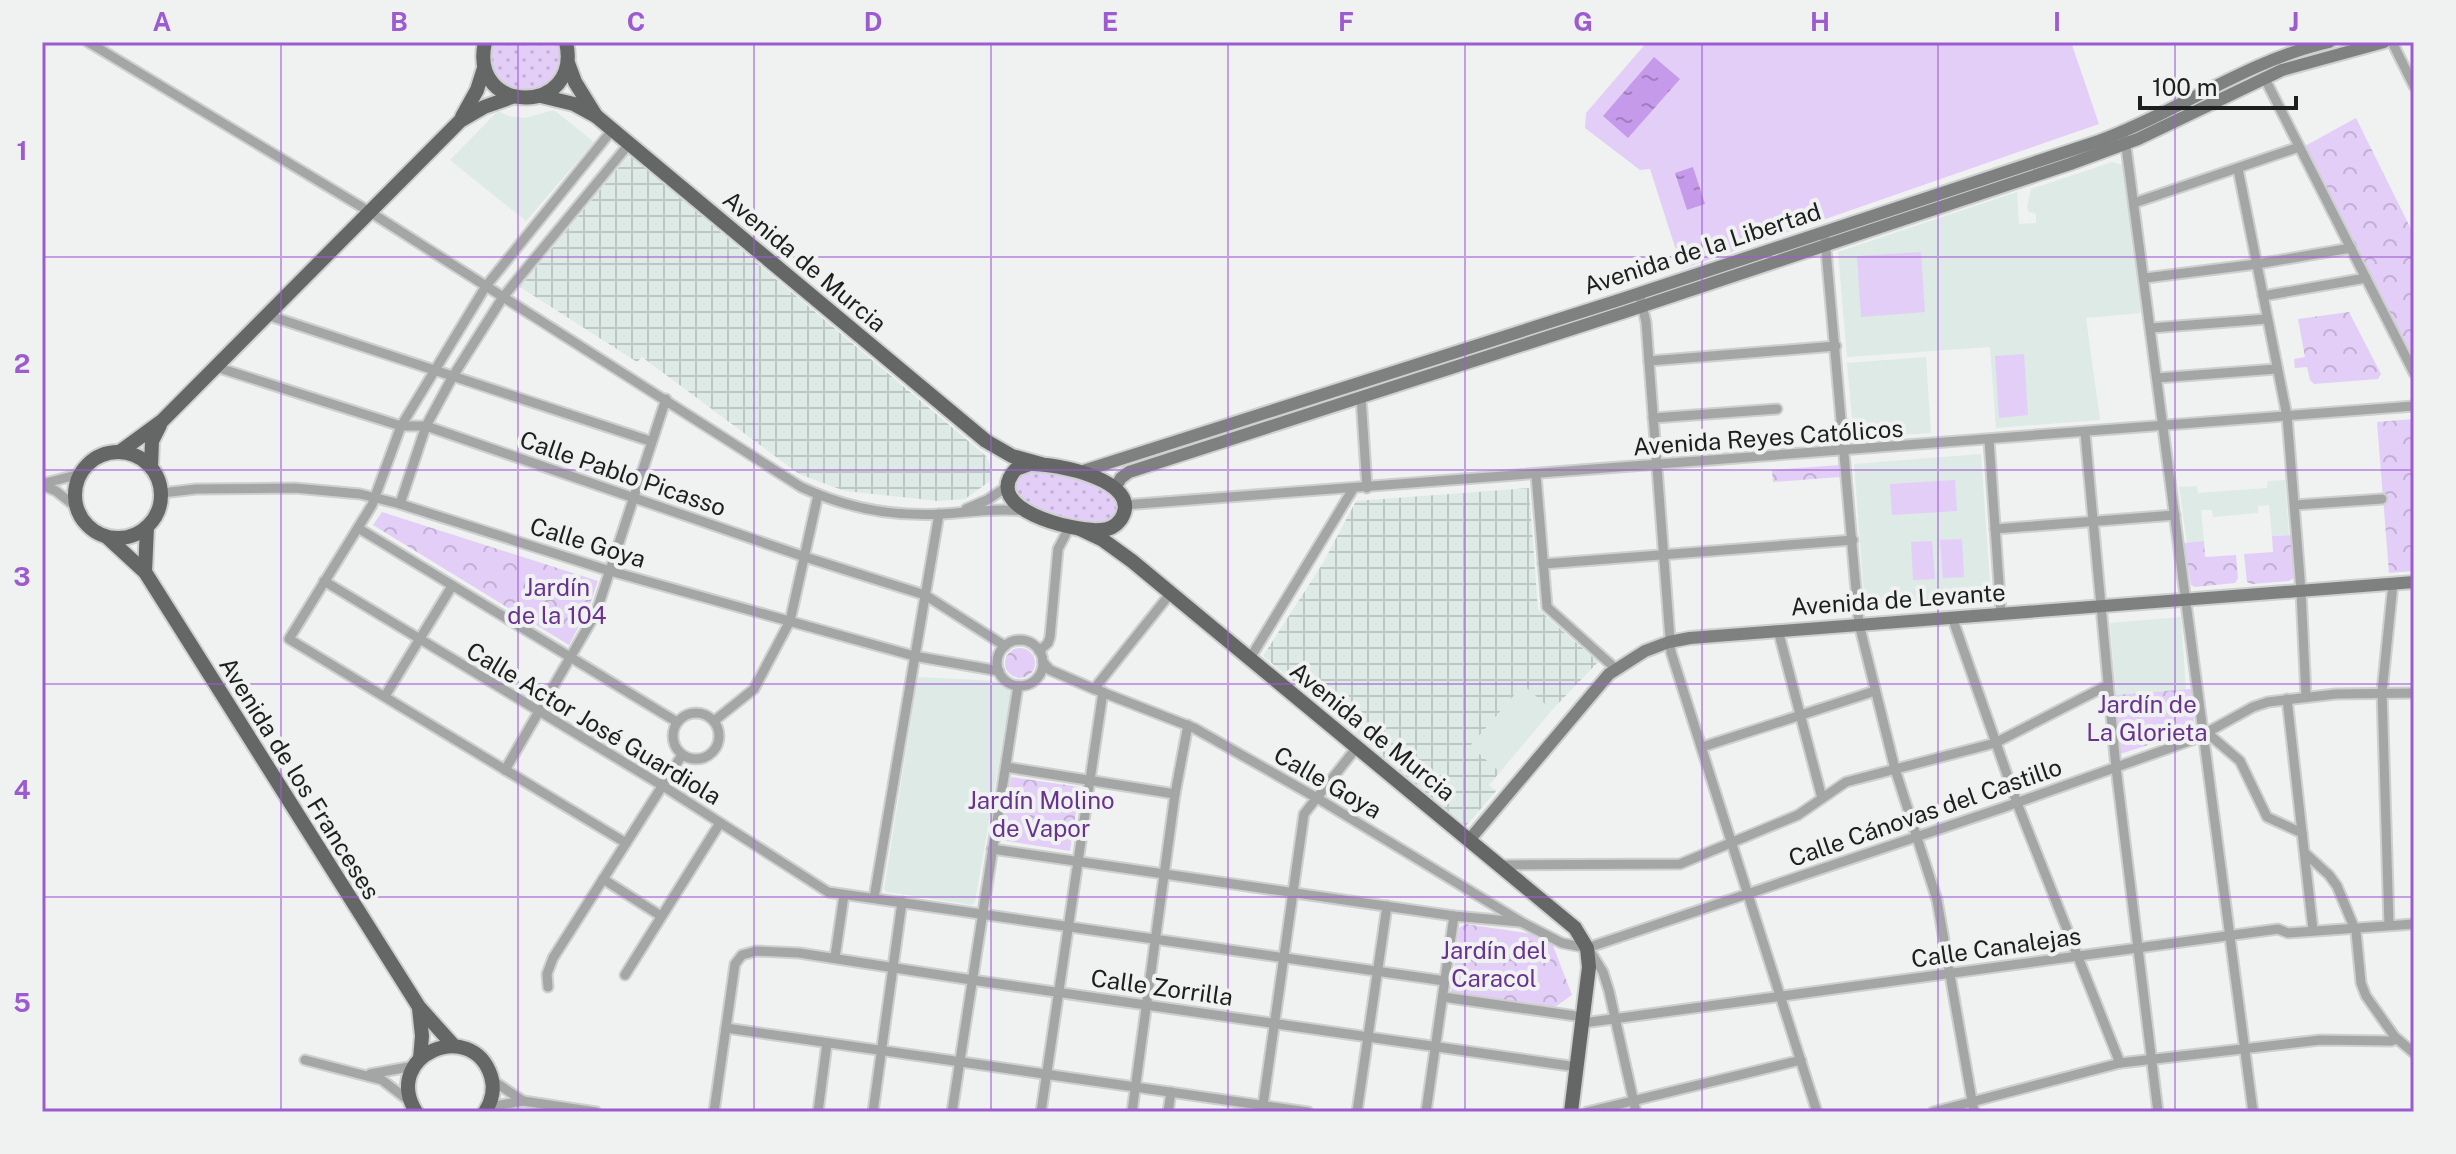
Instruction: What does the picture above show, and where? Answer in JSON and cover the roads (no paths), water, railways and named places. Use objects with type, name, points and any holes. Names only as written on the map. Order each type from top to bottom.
[{"type":"main road","points":[[541,96],[554,88],[563,77],[568,63],[566,42]]},
{"type":"main road","points":[[2124,138],[2247,70],[2291,52],[2329,42]]},
{"type":"main road","points":[[1115,488],[1129,472],[1361,397],[1825,238],[1995,189],[2124,138],[2264,77],[2315,59],[2384,42]]},
{"type":"main road","points":[[460,121],[477,90],[483,51]]},
{"type":"main road","points":[[483,51],[490,80],[512,97]]},
{"type":"main road","name":"Avenida de Murcia","points":[[568,63],[575,82],[596,116]]},
{"type":"main road","name":"Avenida de Murcia","points":[[512,97],[532,99],[541,96],[574,104],[596,116],[986,441]]},
{"type":"main road","points":[[147,527],[128,537],[107,537],[88,526],[76,507],[74,496],[80,474],[97,457],[121,451],[162,421],[460,121],[484,107],[512,97]]},
{"type":"main road","name":"Avenida de la Libertad","points":[[1080,472],[1640,300]]},
{"type":"main road","points":[[151,466],[152,441],[162,421]]},
{"type":"main road","points":[[986,441],[1012,456],[1080,472],[1115,488],[1122,496],[1124,505],[1120,520],[1128,558]]},
{"type":"main road","points":[[986,441],[1001,460],[1011,499],[1024,511]]},
{"type":"main road","points":[[121,451],[151,466],[162,493],[160,506],[147,527],[145,572]]},
{"type":"main road","points":[[1008,484],[1016,469],[1041,464]]},
{"type":"main road","name":"Avenida de Murcia","points":[[1024,511],[1075,527],[1103,540],[1128,558],[1571,923],[1587,948]]},
{"type":"main road","points":[[1075,527],[1106,530],[1120,520]]},
{"type":"main road","name":"Avenida de los Franceses","points":[[107,537],[145,572],[419,1007],[454,1046],[468,1049],[479,1056],[488,1067],[492,1080]]},
{"type":"main road","name":"Avenida de Levante","points":[[1470,839],[1586,700],[1616,669],[1638,654],[1669,642],[1778,630],[2414,582]]},
{"type":"main road","points":[[1571,1112],[1589,967],[1587,948]]},
{"type":"main road","points":[[414,1107],[408,1084],[417,1062],[422,1036],[419,1007]]},
{"type":"main road","points":[[417,1062],[430,1051],[454,1046]]},
{"type":"main road","points":[[487,1109],[493,1089],[492,1080]]},
{"type":"street","points":[[88,42],[370,212],[801,487],[844,505],[871,510],[939,514],[1008,509],[1024,511]]},
{"type":"street","points":[[2392,42],[2414,86]]},
{"type":"street","points":[[2264,77],[2414,373]]},
{"type":"street","points":[[613,129],[486,286],[401,426],[375,497],[358,528],[289,639],[626,843]]},
{"type":"street","points":[[2124,138],[2145,278],[2253,1112]]},
{"type":"street","points":[[400,504],[426,426],[453,376],[503,297],[629,144]]},
{"type":"street","points":[[2134,203],[2299,147]]},
{"type":"street","points":[[2238,169],[2287,416],[2306,696]]},
{"type":"street","points":[[1825,238],[1859,624],[1895,769],[1937,900],[1972,1107]]},
{"type":"street","points":[[2145,278],[2351,248]]},
{"type":"street","points":[[2263,296],[2366,278]]},
{"type":"street","points":[[1640,300],[1646,322],[1669,642],[1817,1112]]},
{"type":"street","points":[[267,315],[650,441]]},
{"type":"street","points":[[2151,328],[2267,319]]},
{"type":"street","points":[[1649,361],[1836,346]]},
{"type":"street","name":"Calle Pablo Picasso","points":[[216,367],[401,426],[426,426],[805,557],[925,595],[1005,646]]},
{"type":"street","points":[[2157,378],[2276,369]]},
{"type":"street","points":[[1361,397],[1367,488]]},
{"type":"street","points":[[505,770],[596,613],[666,399]]},
{"type":"street","name":"Avenida Reyes Católicos","points":[[1124,505],[2414,406]]},
{"type":"street","points":[[1653,418],[1777,409]]},
{"type":"street","points":[[2085,433],[2116,768],[2158,1112]]},
{"type":"street","points":[[1989,440],[2001,613]]},
{"type":"street","points":[[42,485],[80,474]]},
{"type":"street","points":[[1536,475],[1547,607],[1616,669]]},
{"type":"street","points":[[959,512],[987,500],[1008,484]]},
{"type":"street","points":[[42,485],[56,491],[76,507]]},
{"type":"street","name":"Calle Goya","points":[[162,493],[196,489],[295,488],[375,497],[610,571],[914,656],[999,671]]},
{"type":"street","points":[[1249,660],[1353,489]]},
{"type":"street","points":[[714,721],[754,689],[790,621],[818,495]]},
{"type":"street","points":[[2295,505],[2382,499]]},
{"type":"street","points":[[874,898],[939,514]]},
{"type":"street","points":[[1995,529],[2175,515]]},
{"type":"street","points":[[1039,651],[1050,637],[1058,549],[1075,527]]},
{"type":"street","points":[[358,528],[677,722]]},
{"type":"street","points":[[1543,564],[1853,540]]},
{"type":"street","name":"Calle Actor José Guardiola","points":[[324,581],[663,786],[828,892],[1445,981]]},
{"type":"street","points":[[2389,925],[2382,692],[2393,584]]},
{"type":"street","points":[[385,696],[452,586]]},
{"type":"street","points":[[1041,1112],[1090,780],[1099,690],[1170,594]]},
{"type":"street","points":[[1952,617],[2017,803],[2120,1063]]},
{"type":"street","points":[[1778,630],[1822,798]]},
{"type":"street","points":[[1028,642],[1039,651],[1043,662],[1036,679],[1018,686],[1005,681],[999,671],[999,655],[1005,646],[1028,642]]},
{"type":"street","name":"Calle Goya","points":[[1043,662],[1050,670],[1188,725],[1317,798],[1523,923],[1562,943],[1587,948]]},
{"type":"street","points":[[1501,865],[1680,864],[1798,815],[1846,782],[1995,743],[2108,685]]},
{"type":"street","points":[[952,1112],[1018,686]]},
{"type":"street","points":[[1702,747],[1875,691]]},
{"type":"street","name":"Calle Cánovas del Castillo","points":[[1587,948],[2116,768],[2203,734],[2253,707],[2306,696],[2414,693]]},
{"type":"street","points":[[2287,699],[2313,930]]},
{"type":"street","points":[[699,713],[714,721],[719,737],[712,752],[698,759],[682,755],[673,739],[677,722],[683,716],[699,713]]},
{"type":"street","points":[[1132,1112],[1175,794],[1188,725]]},
{"type":"street","points":[[2203,734],[2212,737],[2240,761],[2267,817],[2302,833]]},
{"type":"street","points":[[1263,1109],[1304,814],[1357,747]]},
{"type":"street","points":[[548,987],[547,974],[553,958],[682,755]]},
{"type":"street","points":[[1006,767],[1175,794]]},
{"type":"street","points":[[625,975],[720,823]]},
{"type":"street","points":[[992,849],[1454,916],[1523,923]]},
{"type":"street","points":[[2305,853],[2334,880],[2353,927],[2363,989],[2397,1039],[2414,1053]]},
{"type":"street","points":[[603,879],[661,916]]},
{"type":"street","points":[[835,957],[844,895]]},
{"type":"street","points":[[873,1112],[902,902]]},
{"type":"street","points":[[1357,1112],[1387,906]]},
{"type":"street","points":[[1426,1112],[1454,916]]},
{"type":"street","name":"Calle Canalejas","points":[[1443,997],[1583,1020],[1616,1019],[2278,929],[2288,933],[2414,924]]},
{"type":"street","points":[[1587,948],[1603,972],[1635,1107]]},
{"type":"street","name":"Calle Zorrilla","points":[[726,1028],[735,964],[742,955],[768,950],[835,957],[972,980],[1577,1067]]},
{"type":"street","points":[[714,1112],[726,1028],[1227,1100],[1263,1109],[1308,1112]]},
{"type":"street","points":[[1933,1112],[1972,1107],[2120,1063],[2320,1040],[2397,1039]]},
{"type":"street","points":[[818,1112],[827,1043]]},
{"type":"street","points":[[305,1060],[365,1074],[390,1085],[414,1107]]},
{"type":"street","points":[[1587,1112],[1635,1107],[1801,1060]]},
{"type":"street","points":[[365,1074],[417,1062]]},
{"type":"street","points":[[492,1080],[523,1101]]},
{"type":"street","points":[[1168,1112],[1171,1092]]},
{"type":"street","points":[[1226,1112],[1227,1100]]},
{"type":"street","points":[[487,1109],[523,1101],[596,1112]]},
{"type":"water","points":[[1654,57],[1680,79],[1628,138],[1603,116]]},
{"type":"water","points":[[1693,167],[1705,204],[1687,210],[1675,173]]},
{"type":"park label","name":"Jardín de la 104","points":[[557,601]]},
{"type":"park label","name":"Jardín de La Glorieta","points":[[2147,718]]},
{"type":"park label","name":"Jardín Molino de Vapor","points":[[1041,814]]},
{"type":"park label","name":"Jardín del Caracol","points":[[1494,964]]}]
